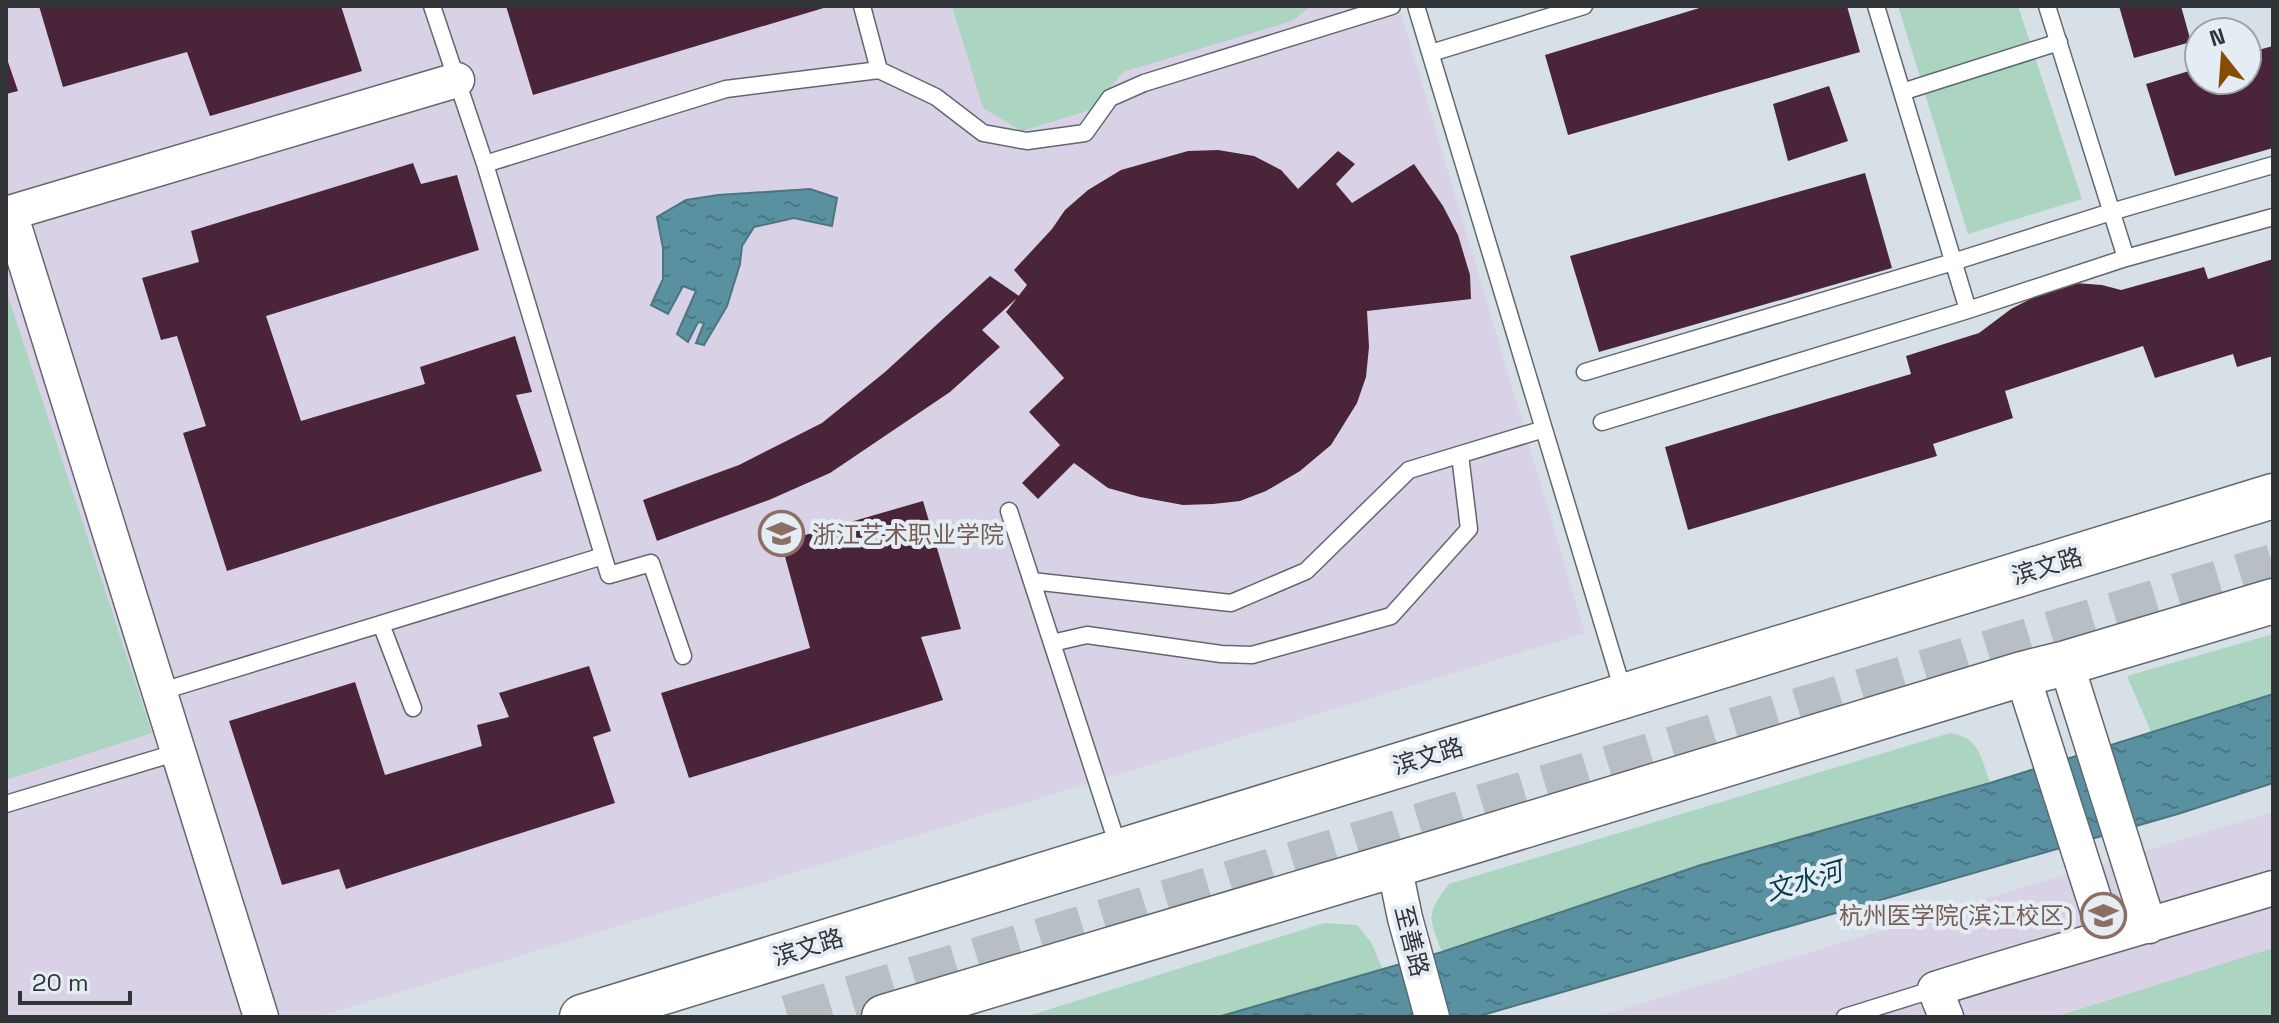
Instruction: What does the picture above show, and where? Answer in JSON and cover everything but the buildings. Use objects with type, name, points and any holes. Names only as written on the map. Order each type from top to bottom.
[{"type":"main road","name":"滨文路","points":[[582,1017],[2273,496]]},
{"type":"main road","points":[[884,1017],[2273,601]]},
{"type":"street","points":[[261,1017],[8,213],[457,80]]},
{"type":"street","points":[[2066,663],[2149,926]]},
{"type":"street","points":[[2022,674],[2101,921]]},
{"type":"street","name":"至善路","points":[[1394,865],[1432,1017]]},
{"type":"street","points":[[1940,1003],[2101,921],[2149,926],[2273,888]]},
{"type":"lane","points":[[432,6],[485,164],[609,575],[651,563],[683,656]]},
{"type":"lane","points":[[862,6],[879,70]]},
{"type":"lane","points":[[485,164],[726,89],[879,70],[936,97],[983,133],[1027,141],[1085,133],[1110,98],[1144,83],[1392,6]]},
{"type":"lane","points":[[1416,6],[1624,695]]},
{"type":"lane","points":[[1431,53],[1584,6]]},
{"type":"lane","points":[[1876,6],[1968,310]]},
{"type":"lane","points":[[2047,6],[2126,258]]},
{"type":"lane","points":[[1902,92],[2059,42]]},
{"type":"lane","points":[[1585,372],[2273,165]]},
{"type":"lane","points":[[1602,422],[1968,310],[2126,258],[2273,217]]},
{"type":"lane","points":[[1032,581],[1231,603],[1306,571],[1409,470],[1544,429]]},
{"type":"lane","points":[[1052,643],[1087,635],[1221,654],[1252,655],[1391,616],[1469,529],[1460,455]]},
{"type":"lane","points":[[1009,511],[1120,851]]},
{"type":"lane","points":[[159,692],[603,556]]},
{"type":"lane","points":[[381,624],[413,708]]},
{"type":"lane","points":[[6,804],[178,752]]},
{"type":"lane","points":[[1845,1017],[1940,1003]]},
{"type":"shaded area","name":"浙江艺术职业学院","points":[[6,6],[1399,6],[1585,633],[318,1017],[6,1017]]},
{"type":"shaded area","name":"杭州医学院(滨江校区)","points":[[2273,812],[2273,1017],[1596,1017]]},
{"type":"green space","points":[[952,6],[1311,6],[1292,21],[1123,72],[1093,109],[1022,131],[983,108]]},
{"type":"green space","points":[[1898,6],[2018,6],[2082,199],[1968,234]]},
{"type":"green space","points":[[6,290],[152,733],[6,780]]},
{"type":"green space","points":[[2273,634],[2273,695],[2151,732],[2127,676]]},
{"type":"green space","points":[[1950,733],[1968,739],[1978,750],[1990,783],[1702,865],[1442,952],[1432,917],[1436,903],[1449,884]]},
{"type":"green space","points":[[1324,923],[1357,925],[1371,942],[1383,970],[1218,1017],[1025,1017]]},
{"type":"green space","points":[[2273,948],[2273,1017],[2055,1017]]},
{"type":"water","points":[[810,189],[837,198],[832,226],[794,218],[754,227],[742,246],[740,264],[727,306],[704,345],[696,343],[704,323],[698,322],[688,342],[677,334],[696,291],[683,286],[668,314],[651,305],[663,279],[663,248],[657,217],[686,200]]},
{"type":"water","name":"文水河","points":[[2273,694],[2273,783],[2181,813],[1476,1017],[1218,1017],[1442,952],[1701,865],[1990,783]]},
{"type":"tunnel","points":[[788,1017],[2273,566]]},
{"type":"place","name":"浙江艺术职业学院","points":[[781,534]]},
{"type":"place","name":"杭州医学院(滨江校区)","points":[[2104,915]]}]
